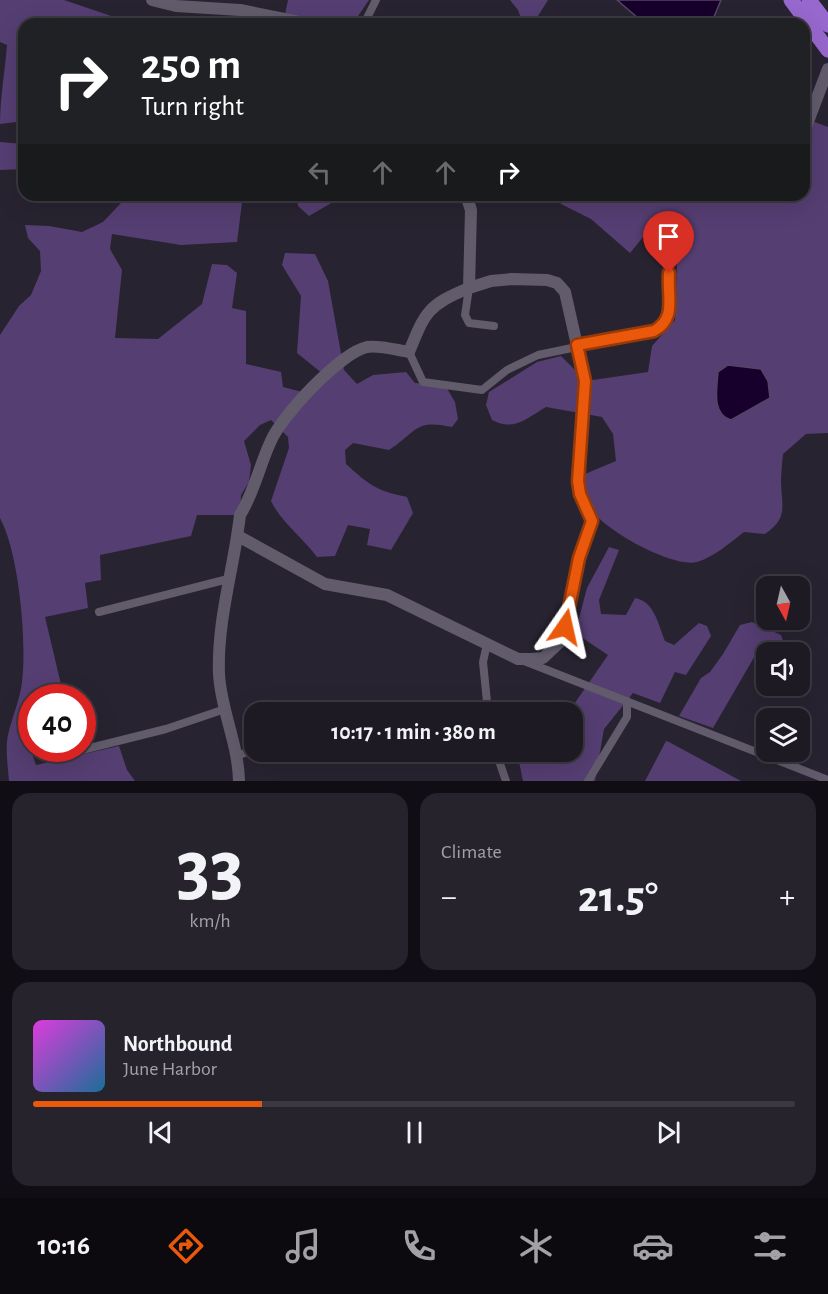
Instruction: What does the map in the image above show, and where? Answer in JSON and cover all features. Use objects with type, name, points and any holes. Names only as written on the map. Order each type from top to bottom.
[{"type":"highway","points":[[791,0],[804,18]]},
{"type":"highway","points":[[810,0],[828,25]]},
{"type":"highway","points":[[810,26],[824,45]]},
{"type":"street","points":[[152,0],[176,6],[240,10],[279,18]]},
{"type":"street","points":[[367,18],[376,0]]},
{"type":"street","points":[[810,116],[828,69]]},
{"type":"street","points":[[468,201],[471,210],[469,288],[465,315],[469,323],[494,326]]},
{"type":"street","points":[[518,659],[543,658],[560,642],[579,558],[592,521],[580,494],[578,481],[585,381],[577,345],[571,309],[566,292],[557,283],[512,279],[491,281],[469,288],[433,306],[422,320],[409,351],[423,382],[482,390],[507,370],[538,355],[577,345],[654,331],[665,325],[670,315],[669,273]]},
{"type":"street","points":[[239,781],[238,755],[225,710],[219,677],[218,650],[240,515],[247,504],[271,440],[312,386],[346,357],[368,347],[409,351]]},
{"type":"street","points":[[238,536],[325,584],[387,595],[518,659],[828,780]]},
{"type":"street","points":[[99,612],[228,579]]},
{"type":"street","points":[[487,644],[483,662],[488,702]]},
{"type":"street","points":[[588,781],[627,717],[627,701]]},
{"type":"street","points":[[96,746],[166,729],[225,710]]},
{"type":"street","points":[[238,755],[244,753]]},
{"type":"street","points":[[499,762],[506,781]]},
{"type":"shaded area","points":[[0,0],[64,0],[117,18],[18,18],[18,122],[0,124],[7,45],[0,42]]},
{"type":"shaded area","points":[[288,0],[369,0],[357,18],[284,18]]},
{"type":"shaded area","points":[[510,0],[548,0],[537,18],[521,18]]},
{"type":"shaded area","points":[[617,0],[721,0],[714,18],[638,18]]},
{"type":"shaded area","points":[[810,120],[828,127],[828,433],[806,434],[783,454],[782,512],[777,523],[765,534],[744,532],[716,553],[697,562],[672,559],[656,553],[624,537],[598,518],[587,501],[584,492],[585,474],[616,461],[613,434],[602,417],[546,407],[514,424],[507,425],[492,420],[486,405],[489,392],[537,362],[561,356],[586,381],[648,372],[652,346],[675,320],[678,230],[648,231],[630,253],[591,219],[561,204],[560,201],[810,201]]},
{"type":"shaded area","points":[[0,142],[18,144],[18,169],[0,170]]},
{"type":"shaded area","points":[[122,201],[242,201],[237,242],[181,245],[112,234],[110,249],[122,270],[115,338],[158,339],[202,304],[212,264],[227,265],[237,273],[232,308],[246,311],[246,364],[281,372],[283,387],[310,394],[328,378],[297,353],[301,296],[282,265],[285,253],[315,254],[328,281],[344,370],[357,384],[373,375],[406,372],[415,383],[445,385],[455,402],[458,419],[452,427],[430,425],[417,428],[389,450],[353,443],[345,450],[346,464],[374,486],[407,497],[413,513],[391,550],[367,545],[370,529],[348,525],[335,556],[317,557],[280,516],[271,501],[289,448],[288,437],[271,420],[260,425],[244,441],[251,465],[249,482],[241,495],[240,515],[197,515],[191,536],[100,555],[101,580],[85,583],[88,608],[45,617],[61,684],[21,684],[23,644],[20,598],[7,533],[0,518],[0,335],[19,306],[31,295],[41,271],[40,251],[28,238],[25,225],[49,226],[82,232],[103,222]]},
{"type":"shaded area","points":[[298,201],[335,201],[309,216],[298,206]]},
{"type":"shaded area","points":[[728,365],[761,369],[768,381],[770,398],[731,420],[720,412],[716,393],[718,372]]},
{"type":"shaded area","points":[[609,547],[619,550],[599,600],[601,614],[626,615],[635,598],[642,600],[651,609],[665,641],[674,645],[699,623],[707,626],[711,636],[686,675],[675,672],[660,703],[633,693],[604,729],[595,781],[523,781],[519,762],[583,762],[583,702],[576,702],[608,655],[575,633],[587,588]]},
{"type":"shaded area","points":[[752,622],[756,624],[756,630],[770,630],[781,635],[783,642],[756,642],[756,654],[713,728],[679,716],[701,678],[710,672],[740,625]]},
{"type":"shaded area","points":[[18,702],[18,762],[35,762],[36,765],[49,762],[96,762],[96,751],[119,746],[127,770],[135,781],[9,781],[7,740]]},
{"type":"shaded area","points":[[666,741],[669,742],[741,781],[645,781]]},
{"type":"route","points":[[565,627],[579,558],[592,521],[580,494],[578,481],[585,381],[577,345],[654,331],[665,325],[670,315],[669,273]]}]
